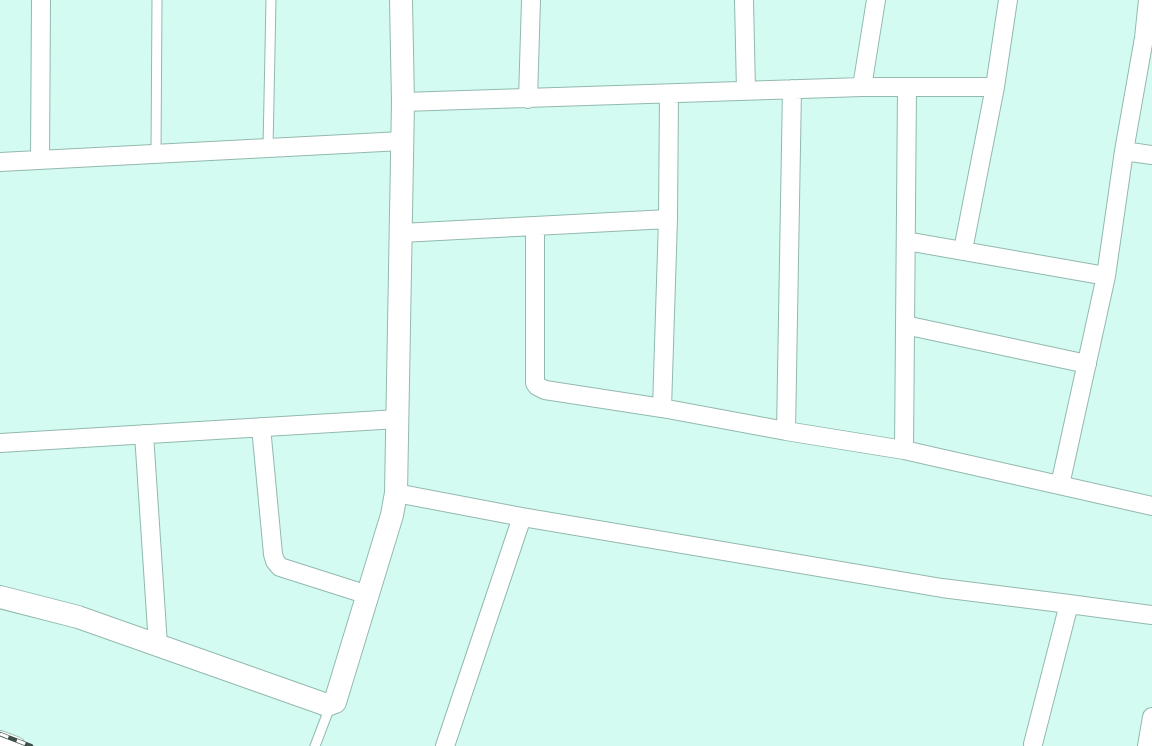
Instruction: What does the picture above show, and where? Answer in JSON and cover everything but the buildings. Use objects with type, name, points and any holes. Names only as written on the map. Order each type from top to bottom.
[{"type":"street","points":[[40,160],[41,0]]},
{"type":"street","points":[[0,597],[78,617],[327,705],[335,702],[392,515],[396,493],[403,102],[401,0]]},
{"type":"street","points":[[528,99],[531,0]]},
{"type":"street","points":[[744,0],[746,91]]},
{"type":"street","points":[[862,87],[876,0]]},
{"type":"street","points":[[963,250],[995,87],[1008,0]]},
{"type":"street","points":[[1060,485],[1106,276],[1124,151],[1148,38],[1148,0]]},
{"type":"street","points":[[403,102],[862,87],[995,87]]},
{"type":"street","points":[[904,450],[907,87]]},
{"type":"street","points":[[786,431],[792,89]]},
{"type":"street","points":[[662,408],[668,219],[669,94]]},
{"type":"street","points":[[0,162],[402,141]]},
{"type":"street","points":[[1124,151],[1152,154]]},
{"type":"street","points":[[401,234],[668,219]]},
{"type":"street","points":[[535,226],[535,383],[537,386],[545,390],[662,408],[786,431],[904,450],[1152,506]]},
{"type":"street","points":[[906,241],[1106,276]]},
{"type":"street","points":[[905,326],[1087,364]]},
{"type":"street","points":[[0,443],[398,419]]},
{"type":"street","points":[[261,427],[273,554],[275,561],[280,567],[368,595]]},
{"type":"street","points":[[144,434],[158,645]]},
{"type":"street","points":[[396,493],[522,517],[942,588],[1152,615]]},
{"type":"street","points":[[444,746],[522,517]]},
{"type":"street","points":[[1032,744],[1069,604]]},
{"type":"street","points":[[1147,746],[1152,717]]},
{"type":"street","points":[[0,740],[16,746]]},
{"type":"lane","points":[[156,154],[157,0]]},
{"type":"lane","points":[[268,148],[271,0]]},
{"type":"lane","points":[[315,746],[331,704]]},
{"type":"railway","points":[[0,734],[31,746]]}]
